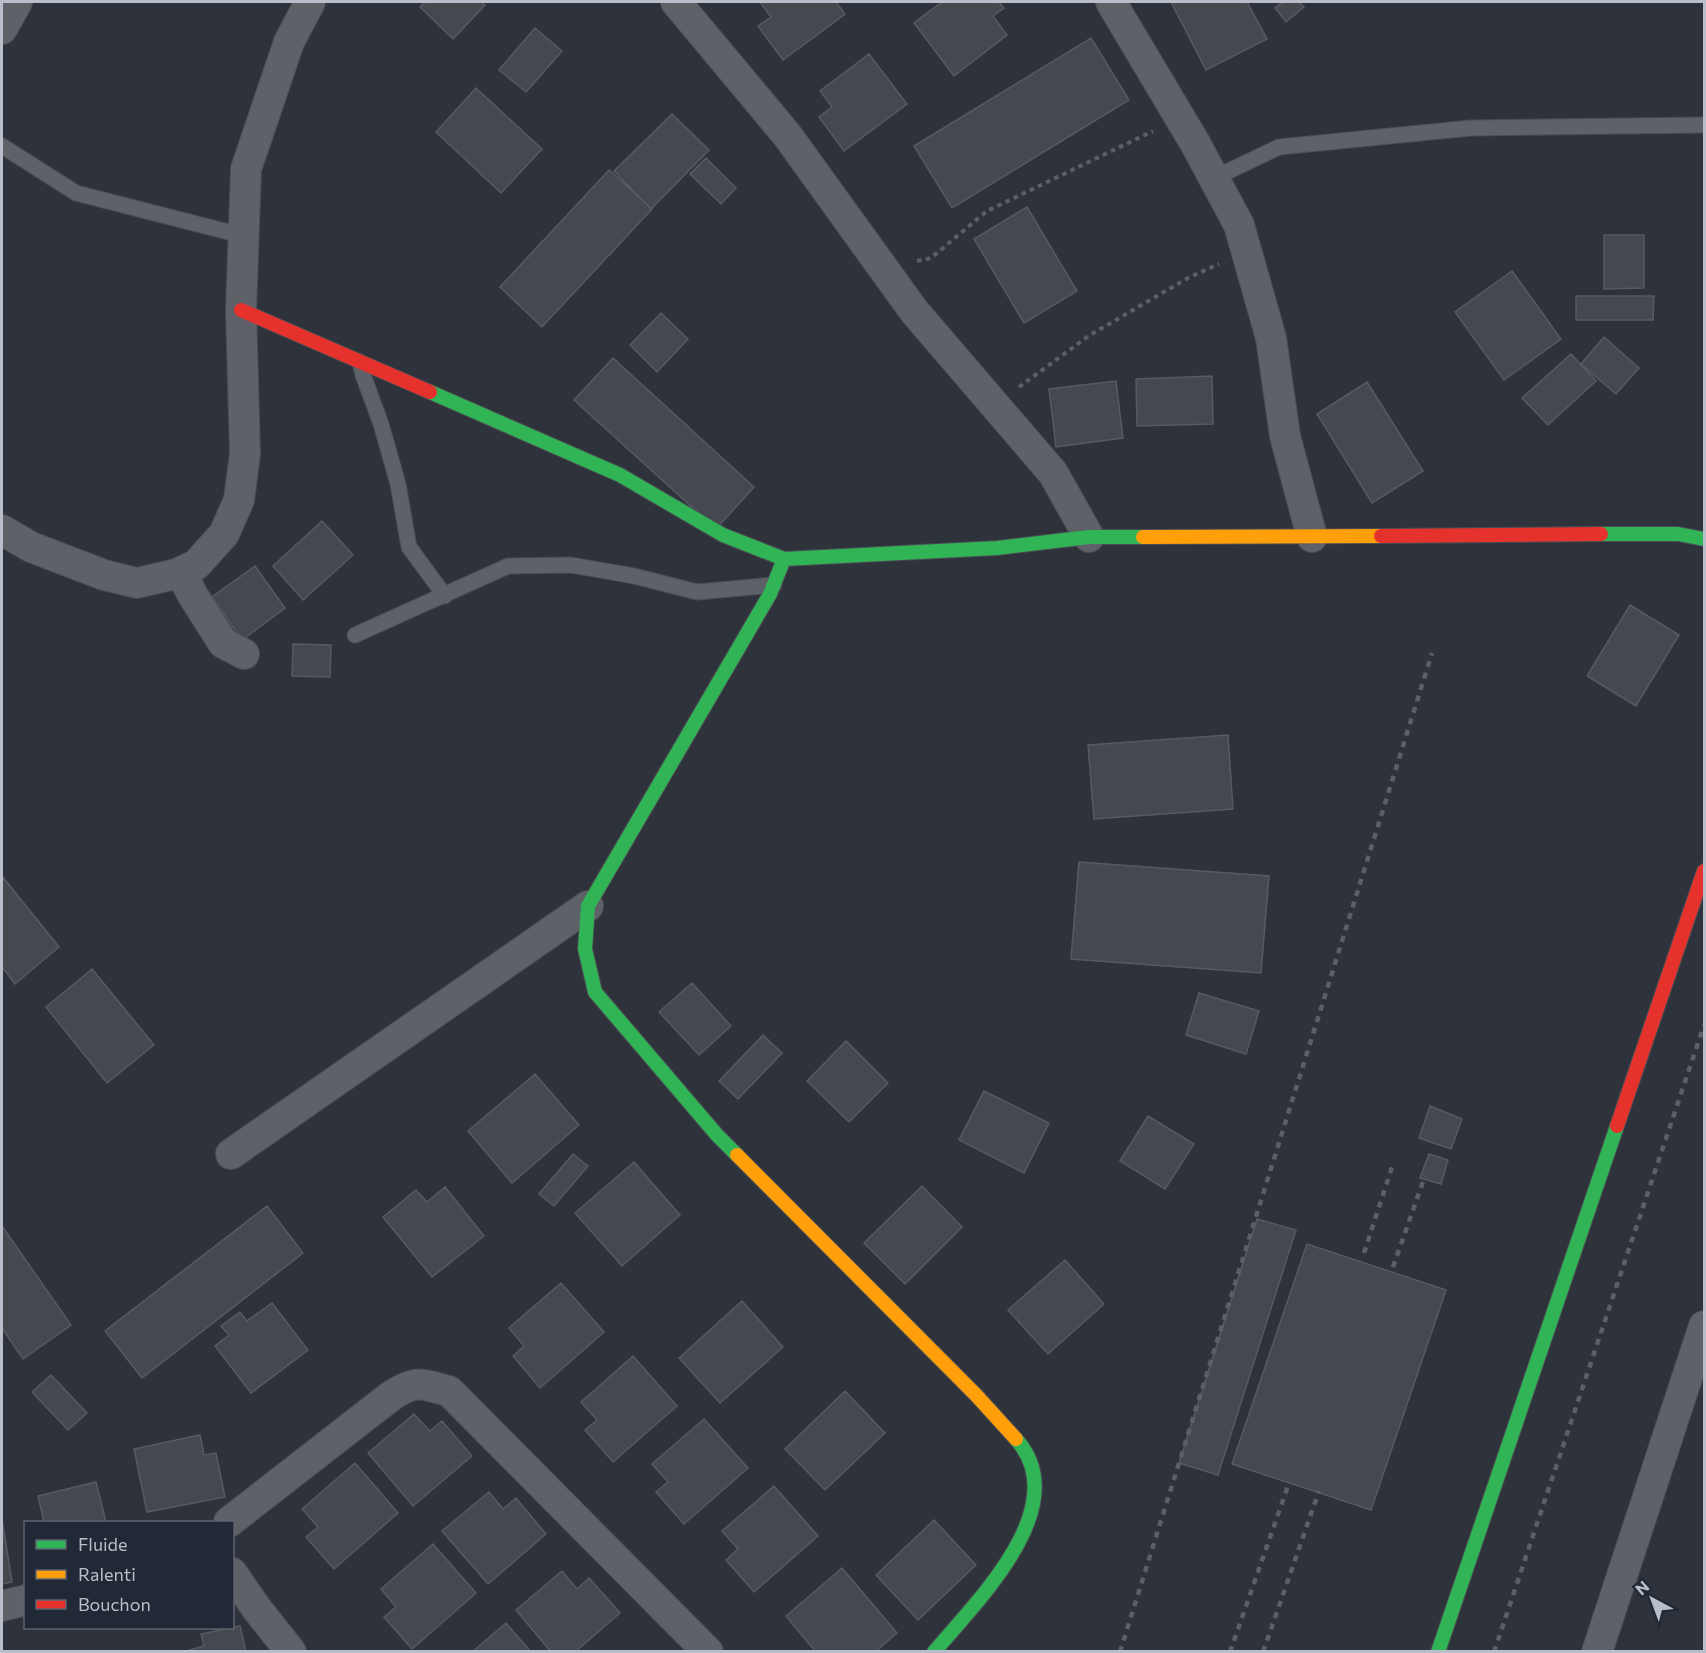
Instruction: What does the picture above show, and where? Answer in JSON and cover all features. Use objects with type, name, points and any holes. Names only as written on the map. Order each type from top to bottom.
[{"type":"street","points":[[2,29],[17,2]]},
{"type":"street","points":[[2,530],[31,547],[104,575],[136,583],[181,572],[195,565],[224,534],[239,500],[245,454],[242,310],[246,169],[289,42],[310,2]]},
{"type":"street","points":[[676,2],[787,135],[914,311],[1053,473],[1089,537]]},
{"type":"street","points":[[1111,2],[1181,118],[1239,225],[1271,338],[1285,436],[1312,537]]},
{"type":"street","points":[[242,310],[620,475],[723,535],[784,559],[997,548],[1089,537],[1678,534],[1704,539]]},
{"type":"street","points":[[231,1154],[588,906],[774,585],[784,559]]},
{"type":"street","points":[[181,572],[223,643],[244,654]]},
{"type":"street","points":[[1438,1652],[1704,871]]},
{"type":"street","points":[[588,906],[585,948],[595,992],[717,1135],[976,1395],[1025,1449],[1036,1478],[1030,1520],[1003,1570],[934,1652]]},
{"type":"street","points":[[1597,1652],[1704,1326]]},
{"type":"street","points":[[230,1521],[391,1396],[411,1384],[449,1391],[708,1652]]},
{"type":"street","points":[[234,1576],[291,1652]]},
{"type":"street","points":[[2,1606],[24,1600]]},
{"type":"lane","points":[[1214,178],[1279,147],[1471,128],[1704,124]]},
{"type":"lane","points":[[2,146],[76,193],[244,236]]},
{"type":"lane","points":[[360,361],[398,484],[410,547],[445,596]]},
{"type":"lane","points":[[355,635],[508,566],[571,565],[634,576],[698,592],[774,585]]},
{"type":"path","points":[[884,270],[931,258],[987,211],[1181,118]]},
{"type":"path","points":[[993,404],[1090,335],[1188,279],[1246,250]]},
{"type":"building","points":[[425,2],[481,2],[485,5],[453,39],[420,7]]},
{"type":"building","points":[[760,2],[836,2],[845,14],[783,60],[758,26],[771,17]]},
{"type":"building","points":[[942,2],[999,2],[1004,8],[993,16],[1007,35],[954,76],[914,23]]},
{"type":"building","points":[[1171,2],[1247,2],[1267,39],[1206,70]]},
{"type":"building","points":[[1283,2],[1299,2],[1304,7],[1286,22],[1275,8]]},
{"type":"building","points":[[535,28],[562,51],[526,92],[499,70]]},
{"type":"building","points":[[1091,38],[1129,100],[952,208],[914,146]]},
{"type":"building","points":[[869,54],[907,104],[844,151],[819,117],[832,107],[820,91]]},
{"type":"building","points":[[476,88],[542,149],[501,193],[436,132]]},
{"type":"building","points":[[672,114],[709,150],[651,209],[614,171]]},
{"type":"building","points":[[706,158],[736,188],[721,204],[690,174]]},
{"type":"building","points":[[609,170],[652,209],[542,327],[500,287]]},
{"type":"building","points":[[1027,207],[1077,291],[1024,323],[974,239]]},
{"type":"building","points":[[1604,235],[1644,235],[1644,288],[1604,289]]},
{"type":"building","points":[[1512,271],[1561,339],[1504,380],[1455,312]]},
{"type":"building","points":[[1576,296],[1654,296],[1653,320],[1576,320]]},
{"type":"building","points":[[661,313],[688,339],[657,372],[630,345]]},
{"type":"building","points":[[1604,337],[1639,368],[1616,394],[1581,364]]},
{"type":"building","points":[[1571,354],[1596,381],[1548,425],[1522,398]]},
{"type":"building","points":[[613,358],[754,487],[716,529],[574,400]]},
{"type":"building","points":[[1212,376],[1213,424],[1137,426],[1136,379]]},
{"type":"building","points":[[1116,381],[1123,438],[1056,447],[1049,389]]},
{"type":"building","points":[[1367,382],[1423,471],[1372,503],[1317,414]]},
{"type":"building","points":[[322,521],[353,555],[303,600],[273,566]]},
{"type":"building","points":[[255,566],[285,608],[242,640],[212,597]]},
{"type":"building","points":[[1630,605],[1679,635],[1636,706],[1587,676]]},
{"type":"building","points":[[293,644],[331,645],[330,677],[292,676]]},
{"type":"building","points":[[1228,735],[1233,809],[1094,819],[1088,745]]},
{"type":"building","points":[[1079,862],[1269,876],[1261,973],[1071,959]]},
{"type":"building","points":[[2,876],[59,947],[15,984],[2,967]]},
{"type":"building","points":[[92,969],[154,1045],[107,1083],[46,1007]]},
{"type":"building","points":[[692,983],[731,1026],[699,1055],[659,1012]]},
{"type":"building","points":[[1199,993],[1259,1011],[1246,1054],[1186,1035]]},
{"type":"building","points":[[763,1035],[782,1053],[738,1099],[719,1081]]},
{"type":"building","points":[[846,1041],[888,1083],[849,1122],[807,1081]]},
{"type":"building","points":[[535,1074],[579,1125],[512,1183],[468,1131]]},
{"type":"building","points":[[984,1091],[1049,1123],[1024,1173],[959,1140]]},
{"type":"building","points":[[1430,1106],[1462,1119],[1451,1149],[1419,1138]]},
{"type":"building","points":[[1148,1116],[1194,1144],[1165,1189],[1120,1161]]},
{"type":"building","points":[[573,1154],[588,1166],[554,1206],[539,1194]]},
{"type":"building","points":[[1429,1154],[1448,1160],[1441,1184],[1420,1178]]},
{"type":"building","points":[[634,1162],[680,1215],[622,1266],[575,1213]]},
{"type":"building","points":[[922,1186],[962,1227],[905,1284],[864,1243]]},
{"type":"building","points":[[445,1187],[484,1236],[432,1277],[383,1217],[416,1190],[427,1202]]},
{"type":"building","points":[[267,1206],[303,1253],[142,1378],[105,1331]]},
{"type":"building","points":[[1257,1219],[1296,1230],[1218,1475],[1179,1463]]},
{"type":"building","points":[[2,1226],[71,1325],[23,1359],[2,1328]]},
{"type":"building","points":[[1307,1244],[1446,1290],[1371,1510],[1232,1464]]},
{"type":"building","points":[[1065,1260],[1104,1304],[1048,1354],[1008,1310]]},
{"type":"building","points":[[561,1283],[604,1332],[540,1388],[513,1356],[524,1346],[509,1328]]},
{"type":"building","points":[[742,1301],[783,1347],[720,1403],[679,1358]]},
{"type":"building","points":[[272,1303],[308,1350],[251,1393],[215,1346],[229,1335],[221,1326],[240,1312],[247,1321]]},
{"type":"building","points":[[633,1356],[677,1406],[613,1462],[585,1430],[597,1420],[581,1402]]},
{"type":"building","points":[[51,1375],[87,1413],[68,1430],[32,1392]]},
{"type":"building","points":[[845,1391],[885,1433],[825,1490],[785,1449]]},
{"type":"building","points":[[414,1414],[430,1431],[442,1421],[472,1456],[413,1506],[368,1453]]},
{"type":"building","points":[[704,1419],[748,1468],[684,1524],[656,1492],[668,1482],[652,1464]]},
{"type":"building","points":[[200,1435],[204,1455],[216,1453],[225,1497],[147,1512],[134,1449]]},
{"type":"building","points":[[355,1463],[398,1513],[334,1569],[306,1537],[318,1527],[302,1509]]},
{"type":"building","points":[[96,1482],[106,1521],[44,1521],[38,1496]]},
{"type":"building","points":[[774,1486],[818,1536],[754,1592],[726,1560],[738,1549],[722,1531]]},
{"type":"building","points":[[489,1492],[503,1509],[516,1498],[546,1534],[488,1584],[442,1531]]},
{"type":"building","points":[[2,1519],[12,1582],[2,1584]]},
{"type":"building","points":[[934,1520],[976,1565],[918,1620],[876,1575]]},
{"type":"building","points":[[433,1544],[476,1593],[412,1649],[384,1617],[396,1607],[381,1589]]},
{"type":"building","points":[[842,1568],[897,1633],[875,1652],[816,1652],[786,1616]]},
{"type":"building","points":[[562,1571],[577,1589],[589,1578],[620,1613],[575,1652],[551,1652],[516,1610]]},
{"type":"building","points":[[506,1623],[531,1652],[472,1652]]},
{"type":"building","points":[[240,1626],[246,1652],[183,1652],[204,1646],[201,1634]]},
{"type":"railway","points":[[1120,1652],[1432,653]]},
{"type":"railway","points":[[1494,1652],[1704,1025]]},
{"type":"railway","points":[[1364,1253],[1392,1167]]},
{"type":"railway","points":[[1393,1267],[1425,1176]]},
{"type":"railway","points":[[1230,1652],[1289,1483]]},
{"type":"railway","points":[[1263,1652],[1319,1491]]},
{"type":"traffic: fast","points":[[430,392],[620,475],[723,535],[784,559],[997,548],[1089,537],[1143,537]]},
{"type":"traffic: fast","points":[[1601,534],[1678,534],[1704,539]]},
{"type":"traffic: fast","points":[[737,1155],[717,1135],[595,992],[585,949],[588,906],[770,594],[784,559]]},
{"type":"traffic: fast","points":[[1438,1652],[1617,1126]]},
{"type":"traffic: fast","points":[[934,1652],[994,1580],[1013,1552],[1027,1523],[1034,1494],[1031,1465],[1016,1439]]},
{"type":"traffic: slow","points":[[1143,537],[1381,536]]},
{"type":"traffic: slow","points":[[737,1155],[976,1395],[1016,1439]]},
{"type":"traffic: jam","points":[[241,310],[430,392]]},
{"type":"traffic: jam","points":[[1381,536],[1601,534]]},
{"type":"traffic: jam","points":[[1617,1126],[1704,871]]}]
